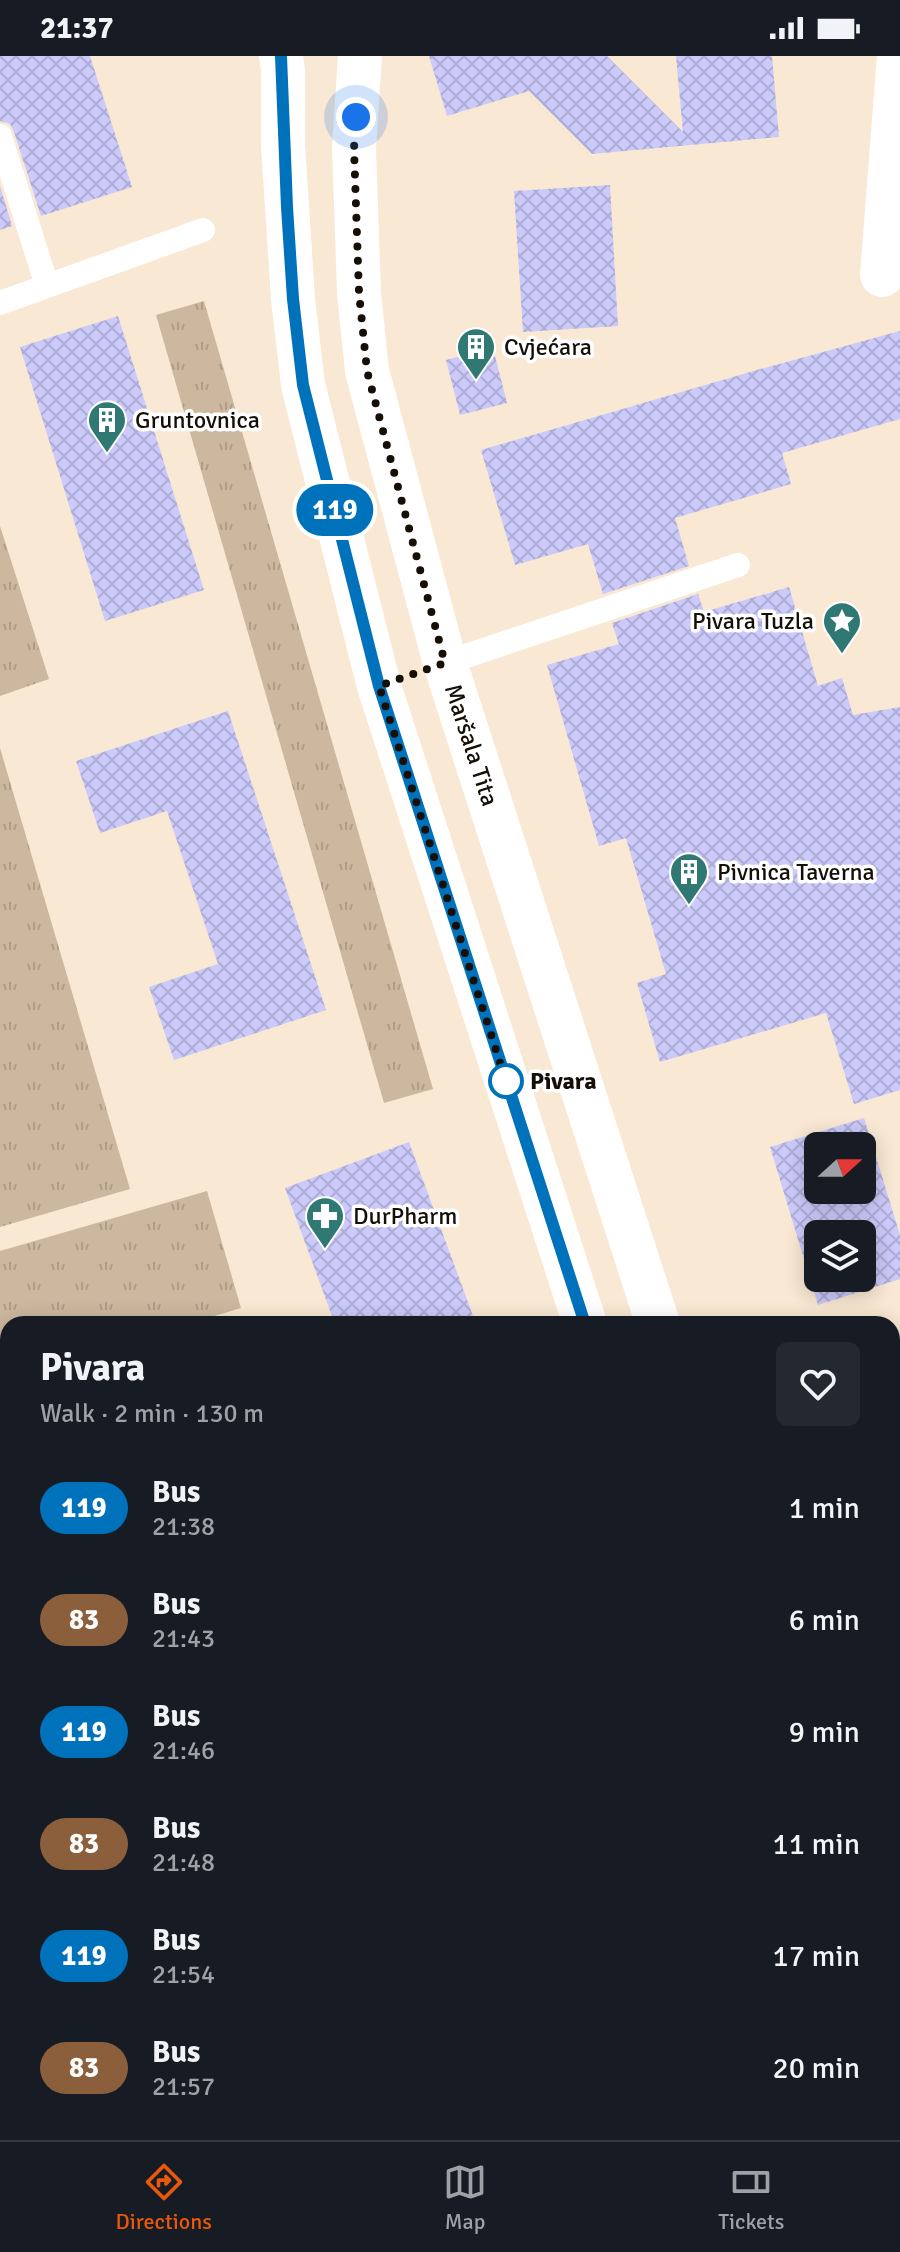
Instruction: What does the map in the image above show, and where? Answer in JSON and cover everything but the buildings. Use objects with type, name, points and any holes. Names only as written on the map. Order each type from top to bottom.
[{"type":"main road","points":[[281,56],[292,284],[303,385],[379,686],[582,1316]]},
{"type":"main road","name":"Maršala Tita","points":[[360,56],[354,148],[359,293],[367,371],[445,663],[655,1316]]},
{"type":"main road","points":[[882,275],[899,56]]},
{"type":"main road","points":[[379,686],[445,663]]},
{"type":"lane","points":[[0,136],[47,286]]},
{"type":"lane","points":[[0,303],[203,230]]},
{"type":"lane","points":[[445,663],[738,565]]},
{"type":"green space","points":[[204,301],[433,1089],[384,1103],[156,315]]},
{"type":"green space","points":[[0,526],[49,679],[0,696]]},
{"type":"green space","points":[[0,748],[130,1189],[0,1227]]},
{"type":"green space","points":[[207,1191],[241,1308],[214,1316],[0,1316],[0,1251]]},
{"type":"bus line","name":"119","points":[[281,56],[293,299],[303,385],[379,686],[582,1316]]},
{"type":"place","name":"Cvjećara","points":[[476,381]]},
{"type":"place","name":"Gruntovnica","points":[[107,454]]},
{"type":"place","name":"Pivara Tuzla","points":[[842,655]]},
{"type":"place","name":"Pivnica Taverna","points":[[689,906]]},
{"type":"place","name":"Pivara","points":[[506,1081]]},
{"type":"place","name":"DurPharm","points":[[325,1250]]},
{"type":"route","points":[[356,117],[354,148],[359,293],[367,371],[445,663],[379,686],[506,1081]]}]
